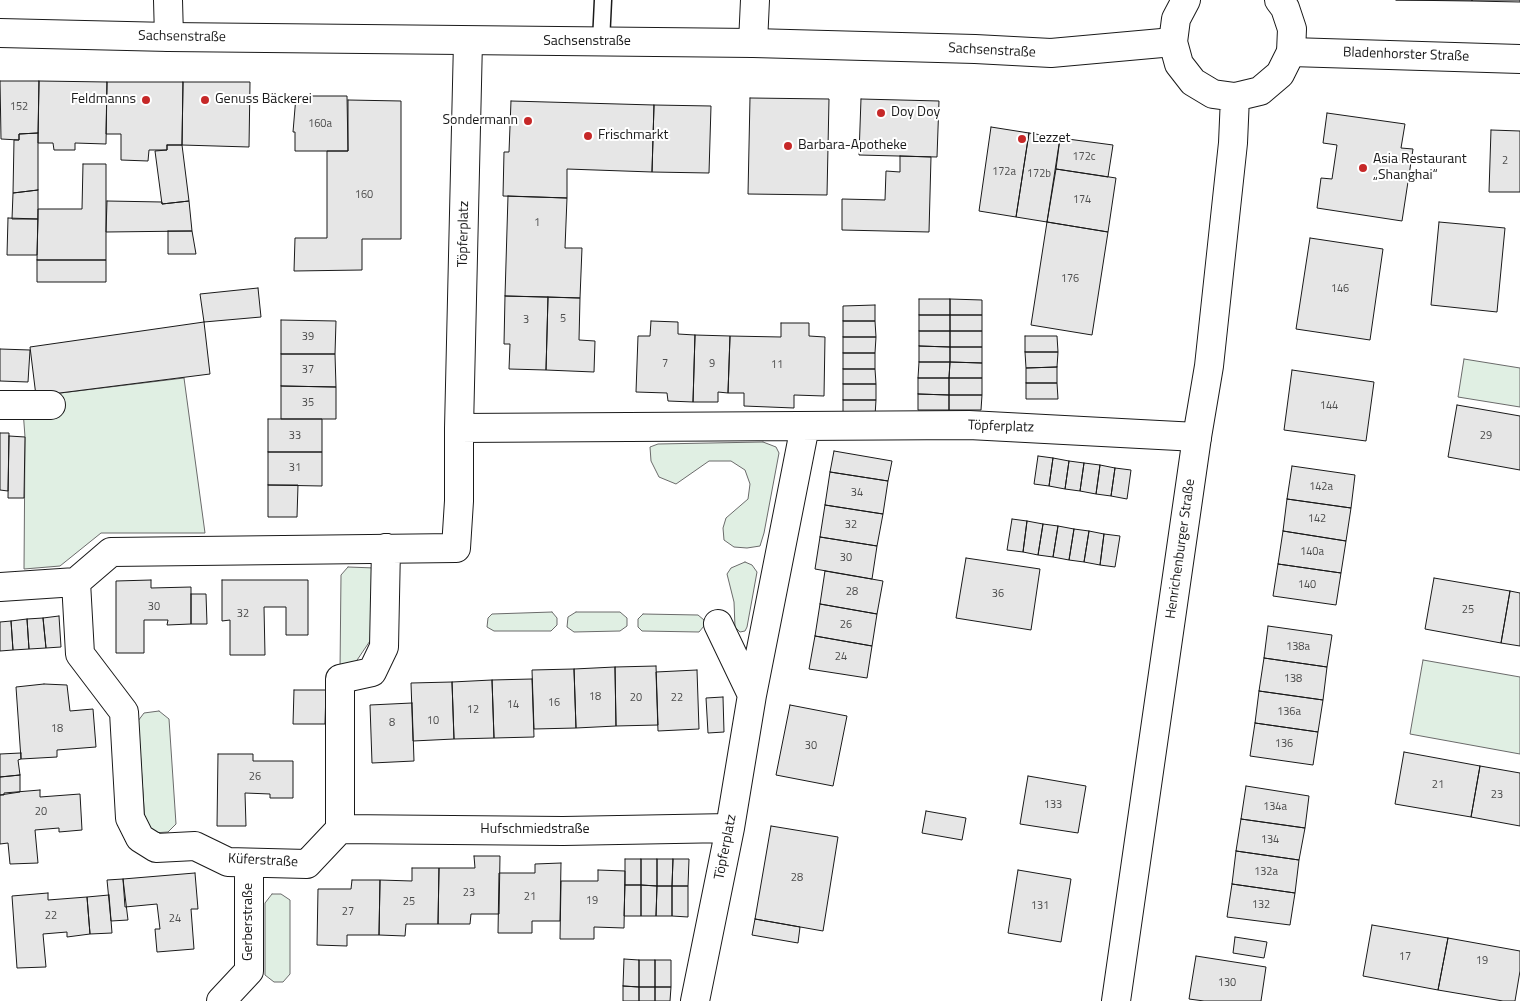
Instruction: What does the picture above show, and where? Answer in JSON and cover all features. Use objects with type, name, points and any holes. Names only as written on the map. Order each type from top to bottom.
[{"type":"street","points":[[168,0],[169,37]]},
{"type":"street","points":[[753,43],[755,0]]},
{"type":"street","points":[[1186,0],[1176,19],[1173,42],[1179,64],[1193,82],[1213,94],[1235,97],[1260,91],[1280,74],[1291,52],[1292,29],[1285,8],[1279,0]]},
{"type":"street","name":"Sachsenstraße","points":[[0,33],[468,41],[753,43],[975,49],[1051,54],[1173,42]]},
{"type":"street","name":"Töpferplatz","points":[[386,548],[456,548],[467,501],[459,428],[468,41]]},
{"type":"street","name":"Bladenhorster Straße","points":[[1291,52],[1520,59]]},
{"type":"street","name":"Henrichenburger Straße","points":[[1116,1001],[1197,437],[1209,366],[1234,143],[1235,97]]},
{"type":"street","points":[[0,405],[51,405]]},
{"type":"street","name":"Töpferplatz","points":[[459,428],[537,435],[804,426],[1016,427],[1197,437]]},
{"type":"street","name":"Töpferplatz","points":[[695,1000],[730,828],[752,695],[804,426]]},
{"type":"street","points":[[0,587],[76,582],[111,552],[386,548],[384,647],[372,672],[340,679],[340,829]]},
{"type":"street","name":"Küferstraße","points":[[76,582],[80,654],[124,712],[130,818],[140,838],[156,848],[195,846],[228,862],[307,864],[340,829]]},
{"type":"street","points":[[718,624],[752,695]]},
{"type":"street","name":"Hufschmiedstraße","points":[[340,829],[564,831],[730,828]]},
{"type":"street","name":"Gerberstraße","points":[[221,1001],[248,971],[249,863]]},
{"type":"lane","points":[[601,42],[603,0]]},
{"type":"green space","points":[[1464,359],[1520,368],[1520,407],[1458,397]]},
{"type":"green space","points":[[184,378],[205,533],[101,533],[60,566],[24,569],[25,437],[23,410],[36,396]]},
{"type":"green space","points":[[763,442],[776,447],[779,453],[760,546],[734,547],[724,540],[723,528],[726,518],[748,499],[750,484],[745,470],[731,461],[709,461],[676,484],[659,477],[651,461],[650,447],[658,444]]},
{"type":"green space","points":[[745,562],[752,565],[757,572],[747,627],[745,631],[740,632],[735,627],[734,602],[727,574],[731,568]]},
{"type":"green space","points":[[348,567],[375,568],[374,635],[351,669],[340,670],[341,575]]},
{"type":"green space","points":[[552,612],[557,618],[557,625],[551,631],[494,631],[487,627],[488,618],[492,614]]},
{"type":"green space","points":[[576,612],[620,612],[627,618],[627,626],[620,631],[574,632],[567,627],[568,617]]},
{"type":"green space","points":[[643,614],[698,615],[704,620],[704,626],[699,632],[642,631],[638,627],[638,619]]},
{"type":"green space","points":[[1423,660],[1520,677],[1520,754],[1410,734]]},
{"type":"green space","points":[[159,711],[169,719],[176,824],[168,832],[153,833],[145,823],[138,721],[144,713]]},
{"type":"green space","points":[[272,894],[281,894],[290,900],[290,974],[283,982],[274,982],[265,975],[265,903]]},
{"type":"building","points":[[1396,0],[1472,0],[1472,1]]},
{"type":"building","points":[[1520,0],[1520,2],[1472,1]]},
{"type":"building","points":[[0,81],[39,81],[38,133],[19,134],[19,140],[1,139]]},
{"type":"building","points":[[39,81],[107,82],[106,144],[75,143],[75,150],[54,150],[53,143],[38,143]]},
{"type":"building","points":[[107,82],[183,82],[182,145],[167,145],[167,150],[149,150],[148,161],[121,160],[121,134],[106,134]]},
{"type":"building","points":[[183,82],[250,82],[249,147],[182,145]]},
{"type":"building","points":[[296,96],[347,96],[348,151],[295,151],[295,132],[293,132]]},
{"type":"building","name":"Barbara-Apotheke","points":[[750,98],[829,99],[827,195],[748,194]]},
{"type":"building","points":[[861,99],[939,101],[937,157],[859,155]]},
{"type":"building","points":[[348,100],[401,101],[401,239],[362,239],[362,270],[294,271],[295,238],[327,238],[327,151],[348,151]]},
{"type":"building","points":[[511,101],[654,105],[652,172],[567,169],[567,198],[503,196],[504,152],[509,152]]},
{"type":"building","points":[[654,105],[711,106],[709,173],[652,172]]},
{"type":"building","points":[[1327,113],[1405,124],[1401,148],[1413,149],[1402,221],[1317,208],[1321,178],[1332,179],[1337,145],[1323,143]]},
{"type":"building","points":[[991,127],[1029,133],[1016,217],[979,211]]},
{"type":"building","points":[[1491,130],[1520,131],[1520,192],[1489,192]]},
{"type":"building","points":[[38,133],[38,190],[13,193],[14,140],[19,140],[19,134]]},
{"type":"building","points":[[1029,133],[1060,138],[1047,222],[1016,217]]},
{"type":"building","points":[[1060,138],[1113,145],[1108,177],[1056,169]]},
{"type":"building","points":[[167,145],[182,145],[189,201],[162,204],[155,151],[167,150]]},
{"type":"building","points":[[900,156],[931,157],[929,232],[842,230],[842,199],[885,200],[886,171],[900,172]]},
{"type":"building","points":[[83,164],[106,164],[106,260],[37,260],[38,209],[82,209]]},
{"type":"building","points":[[1056,169],[1116,178],[1108,232],[1047,222]]},
{"type":"building","points":[[38,190],[38,219],[12,219],[13,193]]},
{"type":"building","points":[[508,196],[567,198],[565,248],[582,248],[580,298],[505,296]]},
{"type":"building","points":[[107,201],[162,202],[162,204],[189,201],[192,231],[106,232]]},
{"type":"building","points":[[8,218],[38,219],[37,255],[7,255]]},
{"type":"building","points":[[1047,222],[1108,232],[1092,335],[1031,325]]},
{"type":"building","points":[[1439,222],[1505,228],[1497,312],[1431,305]]},
{"type":"building","points":[[168,231],[192,231],[196,254],[168,254]]},
{"type":"building","points":[[1310,238],[1383,249],[1370,340],[1296,329]]},
{"type":"building","points":[[37,260],[106,260],[106,282],[37,282]]},
{"type":"building","points":[[258,288],[261,317],[204,322],[200,294]]},
{"type":"building","points":[[505,296],[548,297],[546,370],[509,369],[510,344],[504,344]]},
{"type":"building","points":[[548,297],[580,298],[579,340],[595,341],[594,372],[546,370]]},
{"type":"building","points":[[919,299],[950,299],[950,315],[919,315]]},
{"type":"building","points":[[950,299],[982,300],[982,315],[950,315]]},
{"type":"building","points":[[875,305],[875,321],[843,321],[843,306]]},
{"type":"building","points":[[919,315],[950,315],[950,331],[919,331]]},
{"type":"building","points":[[950,315],[982,315],[982,331],[950,331]]},
{"type":"building","points":[[281,320],[336,321],[335,354],[281,354]]},
{"type":"building","points":[[651,321],[678,322],[678,334],[695,335],[693,402],[668,401],[667,393],[636,392],[638,336],[650,336]]},
{"type":"building","points":[[843,321],[875,321],[876,337],[843,337]]},
{"type":"building","points":[[204,322],[210,374],[36,396],[30,347]]},
{"type":"building","points":[[781,323],[809,323],[809,336],[825,337],[824,396],[794,395],[794,408],[744,406],[744,393],[728,393],[730,336],[781,337]]},
{"type":"building","points":[[919,331],[950,331],[950,347],[919,346]]},
{"type":"building","points":[[950,331],[982,331],[982,347],[950,347]]},
{"type":"building","points":[[695,335],[730,336],[728,393],[718,392],[718,402],[693,402]]},
{"type":"building","points":[[1025,336],[1057,336],[1058,352],[1025,352]]},
{"type":"building","points":[[843,337],[876,337],[875,353],[843,353]]},
{"type":"building","points":[[919,346],[950,347],[950,362],[919,362]]},
{"type":"building","points":[[950,347],[982,347],[982,363],[950,362]]},
{"type":"building","points":[[0,349],[30,350],[28,382],[0,381]]},
{"type":"building","points":[[1025,352],[1058,352],[1057,367],[1026,368]]},
{"type":"building","points":[[843,353],[875,353],[875,369],[843,369]]},
{"type":"building","points":[[281,354],[335,354],[336,387],[281,386]]},
{"type":"building","points":[[919,362],[950,362],[949,378],[918,378]]},
{"type":"building","points":[[950,362],[982,363],[982,378],[949,378]]},
{"type":"building","points":[[1057,367],[1057,383],[1026,383],[1026,368]]},
{"type":"building","points":[[843,369],[875,369],[876,384],[843,384]]},
{"type":"building","points":[[1292,370],[1374,382],[1366,441],[1284,430]]},
{"type":"building","points":[[918,378],[949,378],[949,395],[918,394]]},
{"type":"building","points":[[949,378],[982,378],[982,395],[949,395]]},
{"type":"building","points":[[1026,383],[1057,383],[1058,399],[1026,399]]},
{"type":"building","points":[[843,384],[876,384],[876,400],[843,400]]},
{"type":"building","points":[[281,386],[336,387],[336,419],[281,419]]},
{"type":"building","points":[[918,394],[949,395],[949,410],[918,410]]},
{"type":"building","points":[[949,395],[982,395],[981,410],[949,410]]},
{"type":"building","points":[[843,400],[876,400],[875,416],[843,416]]},
{"type":"building","points":[[1457,405],[1520,416],[1520,470],[1448,457]]},
{"type":"building","points":[[268,419],[322,419],[322,452],[268,452]]},
{"type":"building","points":[[0,433],[9,433],[8,491],[0,490]]},
{"type":"building","points":[[9,436],[25,437],[24,498],[8,498]]},
{"type":"building","points":[[834,451],[892,461],[888,481],[830,472]]},
{"type":"building","points":[[268,452],[322,452],[322,486],[268,485]]},
{"type":"building","points":[[1038,456],[1053,458],[1049,486],[1034,484]]},
{"type":"building","points":[[1053,458],[1069,461],[1065,489],[1049,486]]},
{"type":"building","points":[[1069,461],[1084,463],[1080,491],[1065,489]]},
{"type":"building","points":[[1084,463],[1100,465],[1096,494],[1080,491]]},
{"type":"building","points":[[1100,465],[1115,468],[1111,496],[1096,494]]},
{"type":"building","points":[[1292,466],[1355,475],[1351,508],[1287,499]]},
{"type":"building","points":[[1115,468],[1131,470],[1127,499],[1111,496]]},
{"type":"building","points":[[830,472],[888,481],[883,514],[825,505]]},
{"type":"building","points":[[268,485],[298,485],[297,517],[268,517]]},
{"type":"building","points":[[1287,499],[1351,508],[1346,541],[1283,531]]},
{"type":"building","points":[[825,505],[883,514],[877,546],[820,537]]},
{"type":"building","points":[[1012,519],[1027,521],[1023,552],[1007,550]]},
{"type":"building","points":[[1027,521],[1043,524],[1038,555],[1023,552]]},
{"type":"building","points":[[1043,524],[1058,526],[1053,557],[1038,555]]},
{"type":"building","points":[[1058,526],[1074,529],[1069,560],[1053,557]]},
{"type":"building","points":[[1074,529],[1089,531],[1084,562],[1069,560]]},
{"type":"building","points":[[1089,531],[1104,534],[1100,565],[1084,562]]},
{"type":"building","points":[[1283,531],[1346,541],[1341,573],[1278,564]]},
{"type":"building","points":[[1104,534],[1120,536],[1115,567],[1100,565]]},
{"type":"building","points":[[820,537],[877,546],[872,579],[815,569]]},
{"type":"building","points":[[966,558],[1040,569],[1031,630],[956,618]]},
{"type":"building","points":[[1278,564],[1341,573],[1336,605],[1273,596]]},
{"type":"building","points":[[825,571],[883,581],[877,614],[820,604]]},
{"type":"building","points":[[1434,578],[1510,591],[1501,643],[1425,629]]},
{"type":"building","points":[[151,580],[151,588],[191,587],[191,624],[167,625],[168,620],[144,620],[144,653],[116,653],[116,581]]},
{"type":"building","points":[[222,580],[308,580],[308,635],[286,635],[286,607],[264,607],[265,655],[230,655],[230,620],[222,621]]},
{"type":"building","points":[[1510,591],[1520,593],[1520,646],[1501,643]]},
{"type":"building","points":[[191,594],[206,594],[207,624],[191,624]]},
{"type":"building","points":[[820,604],[877,614],[872,646],[815,636]]},
{"type":"building","points":[[59,616],[61,647],[46,648],[43,618]]},
{"type":"building","points":[[43,618],[46,648],[29,649],[27,619]]},
{"type":"building","points":[[27,619],[29,649],[13,650],[11,621]]},
{"type":"building","points":[[11,621],[13,650],[0,651],[0,622]]},
{"type":"building","points":[[1268,626],[1332,635],[1327,667],[1264,658]]},
{"type":"building","points":[[815,636],[872,646],[867,678],[809,669]]},
{"type":"building","points":[[1264,658],[1327,667],[1323,700],[1259,691]]},
{"type":"building","points":[[656,666],[658,725],[616,726],[615,667]]},
{"type":"building","points":[[615,667],[616,726],[576,728],[574,669]]},
{"type":"building","points":[[574,669],[576,728],[534,729],[532,670]]},
{"type":"building","points":[[697,670],[699,729],[658,731],[656,672]]},
{"type":"building","points":[[532,679],[534,737],[494,738],[492,680]]},
{"type":"building","points":[[492,680],[494,738],[454,739],[452,682]]},
{"type":"building","points":[[452,682],[454,739],[413,741],[411,683]]},
{"type":"building","points":[[44,684],[67,685],[70,711],[93,709],[96,747],[57,750],[57,757],[21,759],[16,687]]},
{"type":"building","points":[[294,690],[326,690],[325,724],[293,724]]},
{"type":"building","points":[[1259,691],[1323,700],[1318,732],[1255,723]]},
{"type":"building","points":[[723,697],[724,732],[708,733],[706,698]]},
{"type":"building","points":[[412,703],[414,761],[372,763],[370,705]]},
{"type":"building","points":[[790,705],[847,716],[833,786],[776,775]]},
{"type":"building","points":[[1255,723],[1318,732],[1313,765],[1250,756]]},
{"type":"building","points":[[1404,752],[1480,766],[1471,817],[1395,804]]},
{"type":"building","points":[[21,753],[21,759],[18,760],[20,775],[0,777],[0,754]]},
{"type":"building","points":[[218,754],[253,754],[253,761],[293,761],[293,798],[270,798],[270,794],[245,793],[246,826],[217,826]]},
{"type":"building","points":[[1480,766],[1520,773],[1520,826],[1471,817]]},
{"type":"building","points":[[20,775],[20,792],[0,795],[0,777]]},
{"type":"building","points":[[1028,776],[1086,786],[1078,833],[1020,824]]},
{"type":"building","points":[[1246,786],[1309,796],[1305,828],[1241,819]]},
{"type":"building","points":[[40,790],[40,797],[80,794],[82,830],[59,832],[59,828],[35,830],[38,863],[10,864],[8,843],[0,844],[0,795]]},
{"type":"building","points":[[926,811],[966,818],[962,840],[922,833]]},
{"type":"building","points":[[1241,819],[1305,828],[1299,860],[1236,851]]},
{"type":"building","points":[[771,826],[838,837],[823,931],[755,919]]},
{"type":"building","points":[[1236,851],[1299,860],[1295,893],[1232,884]]},
{"type":"building","points":[[474,856],[500,856],[499,914],[471,914],[470,924],[438,924],[439,868],[475,868]]},
{"type":"building","points":[[625,859],[641,859],[641,885],[625,885]]},
{"type":"building","points":[[641,859],[657,859],[657,886],[641,885]]},
{"type":"building","points":[[657,859],[673,859],[672,886],[657,886]]},
{"type":"building","points":[[673,859],[689,859],[688,886],[672,886]]},
{"type":"building","points":[[561,863],[560,921],[532,921],[532,933],[498,933],[499,873],[535,873],[535,864]]},
{"type":"building","points":[[412,868],[439,868],[438,924],[406,924],[405,936],[379,935],[380,880],[412,881]]},
{"type":"building","points":[[598,870],[625,871],[624,928],[594,927],[594,939],[560,939],[561,881],[598,881]]},
{"type":"building","points":[[1018,870],[1071,879],[1061,942],[1008,933]]},
{"type":"building","points":[[195,873],[198,909],[191,909],[194,949],[157,952],[155,929],[160,929],[157,904],[125,907],[123,879]]},
{"type":"building","points":[[123,879],[128,920],[111,921],[107,880]]},
{"type":"building","points":[[352,880],[380,880],[379,935],[347,935],[347,946],[317,945],[318,889],[351,889]]},
{"type":"building","points":[[1232,884],[1295,893],[1290,925],[1227,917]]},
{"type":"building","points":[[625,885],[641,885],[641,916],[624,916]]},
{"type":"building","points":[[641,885],[657,886],[656,916],[641,916]]},
{"type":"building","points":[[657,886],[672,886],[672,916],[656,916]]},
{"type":"building","points":[[672,886],[688,886],[688,917],[672,916]]},
{"type":"building","points":[[48,893],[48,900],[87,897],[90,934],[67,937],[67,932],[43,934],[46,967],[17,968],[12,896]]},
{"type":"building","points":[[109,895],[112,933],[90,934],[87,897]]},
{"type":"building","points":[[755,919],[800,927],[798,943],[752,935]]},
{"type":"building","points":[[1372,925],[1448,938],[1438,990],[1363,976]]},
{"type":"building","points":[[1235,937],[1267,942],[1264,958],[1233,953]]},
{"type":"building","points":[[1448,938],[1520,951],[1520,971],[1515,1001],[1503,1001],[1438,990]]},
{"type":"building","points":[[1196,956],[1266,967],[1261,1001],[1204,1001],[1189,999]]},
{"type":"building","points":[[624,959],[639,960],[639,987],[623,986]]},
{"type":"building","points":[[639,960],[655,960],[655,987],[639,987]]},
{"type":"building","points":[[655,960],[671,960],[671,987],[655,987]]},
{"type":"building","points":[[623,986],[639,987],[639,1001],[623,1001]]},
{"type":"building","points":[[639,987],[655,987],[655,1001],[639,1001]]},
{"type":"building","points":[[655,987],[671,987],[670,1001],[655,1001]]},
{"type":"place","name":"Feldmanns","points":[[146,100]]},
{"type":"place","name":"Genuss Bäckerei","points":[[205,100]]},
{"type":"place","name":"Doy Doy","points":[[881,113]]},
{"type":"place","name":"Sondermann","points":[[528,121]]},
{"type":"place","name":"Frischmarkt","points":[[588,136]]},
{"type":"place","name":"Lezzet","points":[[1022,139]]},
{"type":"place","name":"Barbara-Apotheke","points":[[788,146]]},
{"type":"place","name":"Asia Restaurant „Shanghai“","points":[[1363,168]]}]
